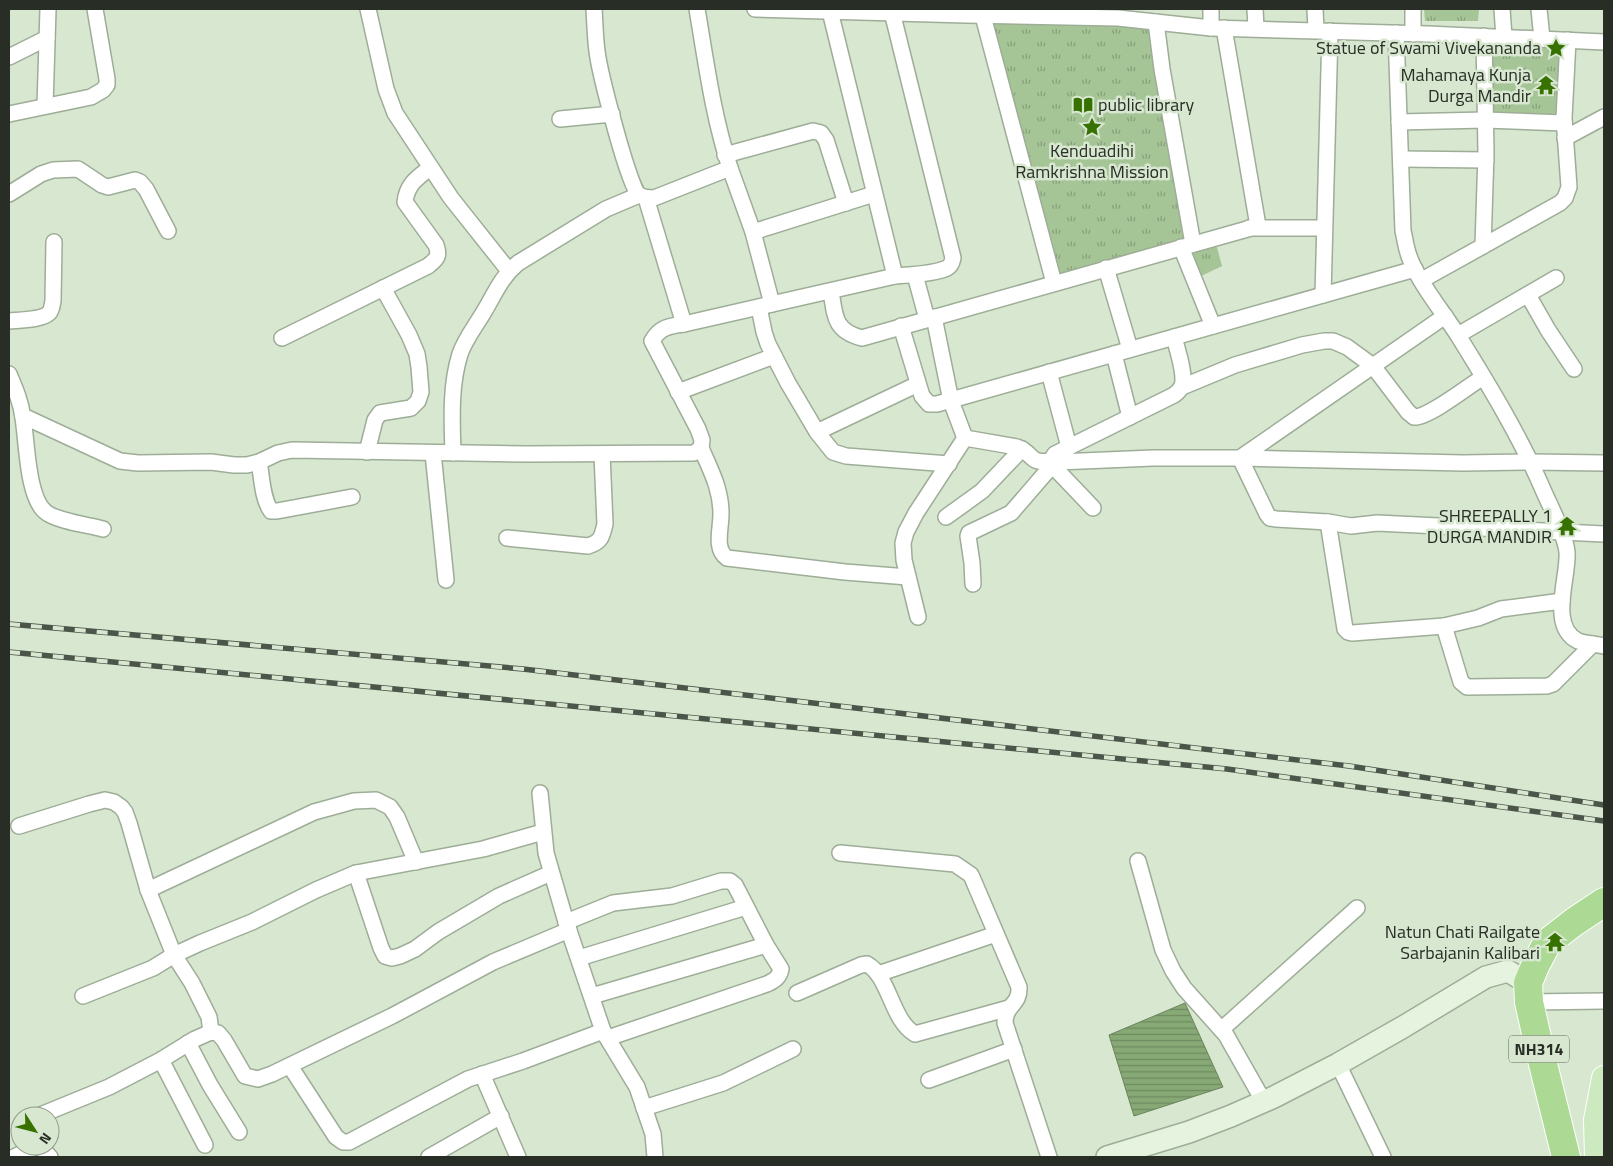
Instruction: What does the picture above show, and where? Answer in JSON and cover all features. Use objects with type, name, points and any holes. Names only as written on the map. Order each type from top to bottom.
[{"type":"highway","points":[[1529,993],[1548,943],[1574,922],[1604,902]]},
{"type":"highway","name":"NH314","points":[[1529,993],[1566,1157]]},
{"type":"main road","points":[[1597,1157],[1596,1120],[1604,1078]]},
{"type":"street","points":[[45,106],[48,9]]},
{"type":"street","points":[[9,114],[90,98],[99,94],[107,85],[108,79],[95,9]]},
{"type":"street","points":[[368,9],[389,99],[395,112],[451,198],[509,271]]},
{"type":"street","points":[[594,9],[597,52],[631,183],[642,197],[684,324]]},
{"type":"street","points":[[697,9],[713,102],[727,161],[753,232],[766,305],[764,332],[774,356],[817,432],[833,452],[846,456],[949,464]]},
{"type":"street","points":[[755,9],[966,12],[983,16],[1117,13],[1156,22],[1217,28],[1323,30],[1604,42]]},
{"type":"street","points":[[831,291],[836,320],[846,332],[862,338],[1258,226],[1217,28],[1211,9]]},
{"type":"street","points":[[1255,9],[1256,28]]},
{"type":"street","points":[[1315,9],[1323,30],[1323,295]]},
{"type":"street","points":[[1413,9],[1413,34]]},
{"type":"street","points":[[1502,9],[1504,37]]},
{"type":"street","points":[[1539,9],[1542,39]]},
{"type":"street","points":[[830,11],[895,276]]},
{"type":"street","points":[[897,11],[953,258],[952,264],[946,268],[915,275],[895,276],[668,326],[656,332],[652,341],[698,429],[702,440],[701,448],[718,486],[721,514],[719,547],[721,554],[727,558],[845,572],[908,577]]},
{"type":"street","points":[[983,16],[1054,283]]},
{"type":"street","points":[[1156,22],[1187,245],[1213,326]]},
{"type":"street","points":[[1396,33],[1403,231],[1409,256],[1418,275],[1483,377],[1531,462],[1561,533],[1567,553],[1562,601],[1563,622],[1566,629],[1576,640],[1599,645]]},
{"type":"street","points":[[1483,246],[1486,160],[1484,36]]},
{"type":"street","points":[[9,57],[47,38]]},
{"type":"street","points":[[901,326],[922,396],[928,404],[951,401],[1323,295],[1418,275],[1483,246],[1560,203],[1565,198],[1569,187],[1564,131],[1568,40]]},
{"type":"street","points":[[560,119],[612,114]]},
{"type":"street","points":[[1399,122],[1486,120],[1564,131],[1604,117]]},
{"type":"street","points":[[453,453],[452,407],[455,374],[461,352],[497,286],[518,263],[606,209],[642,197],[654,198],[727,161],[812,131],[819,132],[826,140],[846,203]]},
{"type":"street","points":[[1400,159],[1486,160]]},
{"type":"street","points":[[282,338],[428,266],[436,260],[438,252],[436,245],[405,202],[406,193],[413,182],[430,168]]},
{"type":"street","points":[[9,194],[41,174],[53,170],[78,169],[95,182],[108,187],[135,180],[140,182],[146,189],[168,231]]},
{"type":"street","points":[[753,232],[874,194]]},
{"type":"street","points":[[1250,228],[1324,228]]},
{"type":"street","points":[[9,321],[43,316],[52,309],[54,242]]},
{"type":"street","points":[[1106,268],[1130,349]]},
{"type":"street","points":[[915,275],[931,318],[951,401],[965,438]]},
{"type":"street","points":[[1458,335],[1556,278]]},
{"type":"street","points":[[367,452],[375,420],[380,413],[410,408],[418,401],[421,392],[417,354],[409,335],[382,288]]},
{"type":"street","points":[[1528,294],[1553,338],[1574,369]]},
{"type":"street","points":[[1240,458],[1445,316]]},
{"type":"street","points":[[1174,337],[1183,377],[1182,387]]},
{"type":"street","points":[[1093,508],[1054,463],[1053,457],[1055,454],[1174,395],[1182,387],[1235,365],[1302,345],[1324,341],[1340,343],[1373,366],[1408,412],[1418,418],[1483,377]]},
{"type":"street","points":[[1114,354],[1130,417]]},
{"type":"street","points":[[678,392],[774,356]]},
{"type":"street","points":[[1049,372],[1069,447]]},
{"type":"street","points":[[9,374],[17,392],[23,416],[36,500],[41,508],[57,517],[103,528]]},
{"type":"street","points":[[817,432],[918,384]]},
{"type":"street","points":[[23,416],[120,461],[138,463],[211,462],[248,465],[278,453],[292,450],[432,453],[686,454],[694,453],[701,448]]},
{"type":"street","points":[[965,438],[1022,449],[1038,462],[1054,463],[1153,458],[1463,463],[1604,463]]},
{"type":"street","points":[[918,617],[904,560],[903,544],[906,532],[916,513],[965,438]]},
{"type":"street","points":[[946,517],[982,491],[1022,449]]},
{"type":"street","points":[[432,453],[446,580]]},
{"type":"street","points":[[507,538],[588,546],[597,543],[606,524],[602,454]]},
{"type":"street","points":[[1240,458],[1270,518],[1328,522],[1351,526],[1377,524],[1604,534]]},
{"type":"street","points":[[259,462],[267,506],[271,511],[352,497]]},
{"type":"street","points":[[974,584],[968,536],[972,531],[1004,518],[1011,513],[1054,463]]},
{"type":"street","points":[[1328,522],[1345,629],[1348,632],[1444,626],[1478,618],[1501,609],[1562,601]]},
{"type":"street","points":[[1444,626],[1460,682],[1467,687],[1547,686],[1553,684],[1599,645]]},
{"type":"street","points":[[540,793],[543,832],[551,873],[606,1035],[637,1087],[654,1134],[655,1157]]},
{"type":"street","points":[[19,826],[105,800],[114,802],[125,812],[148,890],[174,955],[192,983],[209,1017],[211,1032]]},
{"type":"street","points":[[148,890],[314,812],[354,801],[376,800],[390,807],[397,817],[416,862]]},
{"type":"street","points":[[83,996],[153,968],[174,955],[252,922],[316,890],[356,873],[483,849],[543,832]]},
{"type":"street","points":[[840,852],[955,864],[971,875],[1018,987],[1019,995],[1005,1014],[1005,1023],[1048,1157]]},
{"type":"street","points":[[1138,860],[1163,950],[1173,971],[1184,988],[1222,1029],[1264,1102]]},
{"type":"street","points":[[356,873],[380,948],[385,956],[392,958],[415,949],[438,932],[499,896],[551,873]]},
{"type":"street","points":[[60,1107],[109,1087],[211,1032],[218,1033],[224,1040],[245,1076],[258,1079],[290,1066],[392,1016],[493,962],[614,904],[672,896],[721,881],[730,881],[735,885],[766,945],[781,969],[777,979],[468,1079],[349,1142],[342,1142],[336,1137],[290,1066]]},
{"type":"street","points":[[579,958],[746,907]]},
{"type":"street","points":[[1222,1029],[1357,908]]},
{"type":"street","points":[[878,974],[996,934]]},
{"type":"street","points":[[592,996],[766,945]]},
{"type":"street","points":[[797,993],[867,964],[873,967],[878,974],[897,1012],[910,1031],[915,1034],[1009,1008]]},
{"type":"street","points":[[1111,1157],[1189,1132],[1264,1102],[1338,1064],[1486,977],[1508,971],[1529,993],[1604,1002]]},
{"type":"street","points":[[188,1043],[210,1085],[239,1132]]},
{"type":"street","points":[[644,1108],[724,1083],[793,1049]]},
{"type":"street","points":[[929,1080],[1014,1049]]},
{"type":"street","points":[[161,1060],[205,1145]]},
{"type":"street","points":[[1338,1064],[1383,1157]]},
{"type":"street","points":[[482,1074],[518,1157]]},
{"type":"street","points":[[429,1157],[501,1116]]},
{"type":"green space","points":[[984,9],[1152,17],[1188,240],[1057,277]]},
{"type":"green space","points":[[1424,9],[1479,9],[1478,21],[1425,21]]},
{"type":"green space","points":[[1484,32],[1565,43],[1562,121],[1488,117]]},
{"type":"green space","points":[[1215,240],[1222,266],[1197,278],[1185,248]]},
{"type":"shaded area","points":[[1185,1003],[1223,1087],[1134,1116],[1109,1035]]},
{"type":"railway","points":[[9,624],[523,669],[1349,766],[1604,805]]},
{"type":"railway","points":[[9,652],[1227,769],[1604,821]]},
{"type":"place","name":"Statue of Swami Vivekananda","points":[[1556,48]]},
{"type":"place","name":"Mahamaya Kunja Durga Mandir","points":[[1546,85]]},
{"type":"place","name":"public library","points":[[1083,105]]},
{"type":"place","name":"Kenduadihi Ramkrishna Mission","points":[[1092,127]]},
{"type":"place","name":"SHREEPALLY 1 DURGA MANDIR","points":[[1567,526]]},
{"type":"place","name":"Natun Chati Railgate Sarbajanin Kalibari","points":[[1555,942]]}]
